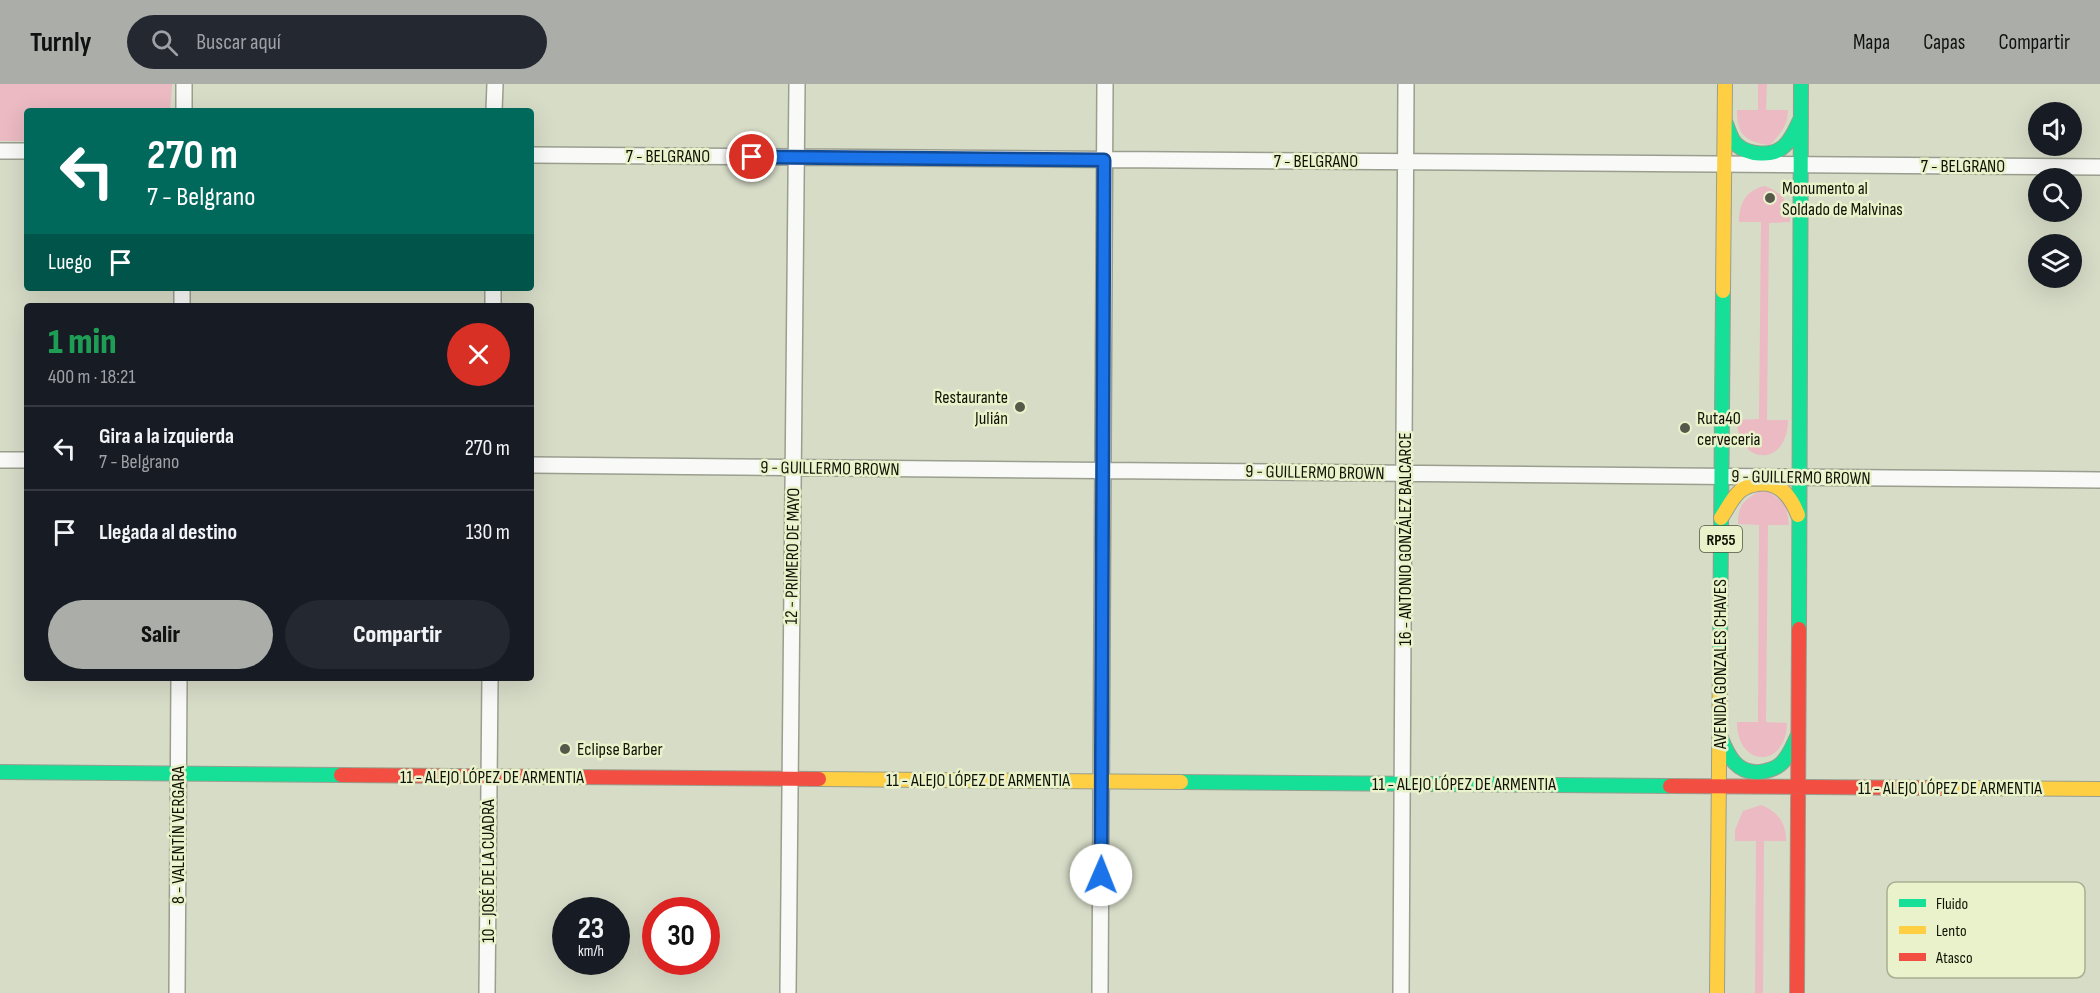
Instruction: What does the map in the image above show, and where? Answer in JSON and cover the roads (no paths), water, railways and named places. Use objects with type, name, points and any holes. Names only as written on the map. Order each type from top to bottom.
[{"type":"main road","name":"AVENIDA GONZALES CHAVES","points":[[1717,993],[1725,84]]},
{"type":"main road","points":[[1797,993],[1801,84]]},
{"type":"main road","points":[[1725,120],[1731,139],[1743,151],[1764,154],[1779,150],[1791,137],[1801,118]]},
{"type":"main road","points":[[1721,518],[1744,487],[1761,483],[1780,486],[1792,499],[1799,519]]},
{"type":"main road","points":[[1719,734],[1728,757],[1740,769],[1759,772],[1776,768],[1787,755],[1798,735]]},
{"type":"main road","name":"11 - ALEJO LÓPEZ DE ARMENTIA","points":[[0,772],[2100,789]]},
{"type":"street","points":[[184,84],[184,108]]},
{"type":"street","points":[[494,108],[495,84]]},
{"type":"street","name":"12 - PRIMERO DE MAYO","points":[[788,993],[797,84]]},
{"type":"street","points":[[1100,993],[1105,84]]},
{"type":"street","name":"16 - ANTONIO GONZÁLEZ BALCARCE","points":[[1401,993],[1406,473],[1406,84]]},
{"type":"street","points":[[0,151],[24,151]]},
{"type":"street","name":"7 - BELGRANO","points":[[534,155],[2100,167]]},
{"type":"street","points":[[0,460],[24,460]]},
{"type":"street","name":"9 - GUILLERMO BROWN","points":[[534,465],[2100,480]]},
{"type":"street","name":"8 - VALENTÍN VERGARA","points":[[177,993],[179,681]]},
{"type":"street","name":"10 - JOSÉ DE LA CUADRA","points":[[488,993],[490,681]]},
{"type":"place","name":"Monumento al Soldado de Malvinas","points":[[1770,198]]},
{"type":"place","name":"Restaurante Julián","points":[[1020,407]]},
{"type":"place","name":"Ruta40 cerveceria","points":[[1685,428]]},
{"type":"place","name":"Eclipse Barber","points":[[565,749]]}]
